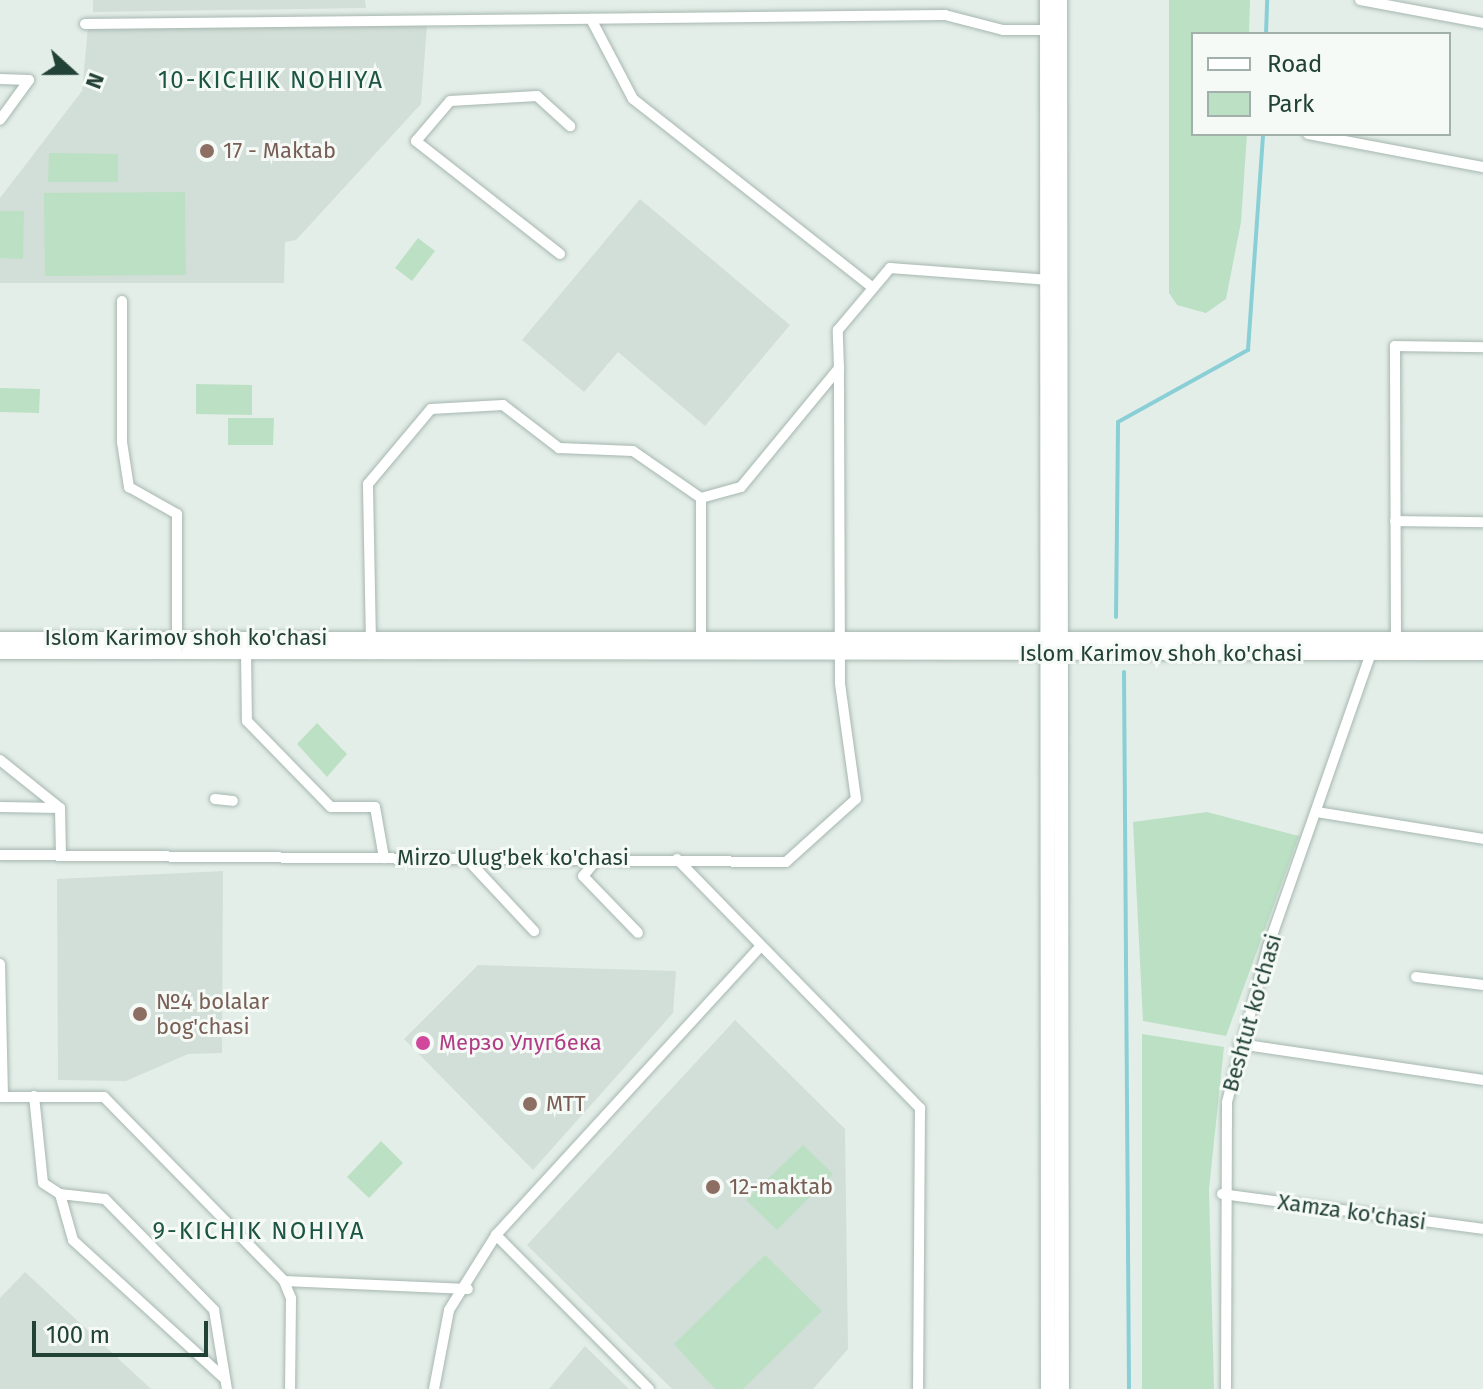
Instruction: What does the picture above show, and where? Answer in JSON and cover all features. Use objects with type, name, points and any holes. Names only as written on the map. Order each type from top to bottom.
[{"type":"main road","points":[[1047,0],[1054,30],[1063,280],[1056,638],[1062,1389]]},
{"type":"main road","points":[[1056,638],[1047,280],[1054,30],[1060,0]]},
{"type":"main road","name":"Islom Karimov shoh ko'chasi","points":[[0,652],[177,645],[246,653],[371,645],[701,636],[1056,638],[1396,645],[1483,653]]},
{"type":"main road","name":"Islom Karimov shoh ko'chasi","points":[[0,639],[177,645],[371,645],[700,653],[1056,655],[1371,653],[1396,645],[1483,639]]},
{"type":"main road","points":[[1048,1389],[1056,655]]},
{"type":"street","points":[[1360,0],[1483,23]]},
{"type":"street","points":[[85,24],[945,15],[1003,30],[1054,30]]},
{"type":"street","points":[[591,19],[633,99],[869,285]]},
{"type":"street","points":[[0,79],[29,80],[0,120]]},
{"type":"street","points":[[560,254],[416,141],[450,101],[537,96],[570,126]]},
{"type":"street","points":[[1319,136],[1483,167]]},
{"type":"street","points":[[839,654],[838,330],[869,285],[890,268],[1063,280]]},
{"type":"street","points":[[122,301],[122,442],[129,487],[177,514],[177,645]]},
{"type":"street","points":[[1396,645],[1395,346],[1483,347]]},
{"type":"street","points":[[701,498],[741,487],[839,368]]},
{"type":"street","points":[[371,645],[368,484],[431,409],[476,403],[503,405],[559,448],[633,451],[701,498]]},
{"type":"street","points":[[700,653],[701,498]]},
{"type":"street","points":[[1395,521],[1483,522]]},
{"type":"street","points":[[246,653],[247,721],[331,807],[375,807],[384,858]]},
{"type":"street","name":"Beshtut ko'chasi","points":[[1226,1389],[1222,1194],[1239,1044],[1371,653]]},
{"type":"street","name":"Mirzo Ulug'bek ko'chasi","points":[[0,855],[786,862],[856,799],[839,654]]},
{"type":"street","points":[[0,760],[60,808]]},
{"type":"street","points":[[215,799],[233,801]]},
{"type":"street","points":[[0,807],[60,808]]},
{"type":"street","points":[[60,808],[61,856]]},
{"type":"street","points":[[1317,812],[1483,839]]},
{"type":"street","points":[[466,858],[534,931]]},
{"type":"street","points":[[597,859],[583,876],[638,933]]},
{"type":"street","points":[[677,859],[920,1108],[918,1389]]},
{"type":"street","points":[[434,1389],[449,1310],[468,1289],[496,1235],[761,946]]},
{"type":"street","points":[[0,964],[1,1097],[104,1097],[284,1281],[291,1298],[290,1389]]},
{"type":"street","points":[[1416,977],[1483,985]]},
{"type":"street","points":[[1239,1044],[1483,1080]]},
{"type":"street","points":[[34,1096],[43,1183],[60,1194],[105,1199],[214,1310],[226,1384]]},
{"type":"street","points":[[60,1194],[73,1240],[226,1384]]},
{"type":"street","name":"Xamza ko'chasi","points":[[1222,1194],[1483,1229]]},
{"type":"street","points":[[496,1235],[566,1311],[649,1389]]},
{"type":"street","points":[[284,1281],[468,1289]]},
{"type":"shaded area","points":[[93,0],[365,0],[366,8],[93,12]]},
{"type":"shaded area","name":"17 - Maktab","points":[[427,25],[421,104],[296,240],[285,242],[284,283],[0,283],[0,198],[82,91],[88,27]]},
{"type":"shaded area","points":[[640,199],[790,325],[705,426],[618,352],[584,392],[522,340]]},
{"type":"shaded area","name":"№4 bolalar bog'chasi","points":[[223,871],[222,1053],[188,1054],[126,1081],[58,1080],[57,879]]},
{"type":"shaded area","name":"MTT","points":[[478,965],[676,971],[673,1013],[533,1170],[404,1039]]},
{"type":"shaded area","name":"12-maktab","points":[[735,1020],[845,1129],[848,1349],[813,1389],[672,1389],[527,1245]]},
{"type":"shaded area","points":[[25,1272],[151,1389],[0,1389],[0,1298]]},
{"type":"shaded area","points":[[585,1346],[629,1389],[549,1389]]},
{"type":"green space","points":[[1169,0],[1250,0],[1249,32],[1191,32],[1191,136],[1247,136],[1241,222],[1226,299],[1206,313],[1177,305],[1169,293]]},
{"type":"green space","points":[[49,153],[118,154],[118,182],[48,182]]},
{"type":"green space","points":[[185,192],[186,275],[45,276],[44,193]]},
{"type":"green space","points":[[0,211],[24,211],[23,259],[0,258]]},
{"type":"green space","points":[[418,238],[435,251],[412,281],[395,268]]},
{"type":"green space","points":[[196,384],[252,385],[252,415],[196,414]]},
{"type":"green space","points":[[0,388],[40,389],[39,413],[0,412]]},
{"type":"green space","points":[[228,418],[274,418],[273,445],[228,445]]},
{"type":"green space","points":[[317,723],[347,754],[327,777],[297,744]]},
{"type":"green space","points":[[1207,812],[1299,836],[1226,1036],[1143,1021],[1133,822]]},
{"type":"green space","points":[[1142,1034],[1224,1047],[1209,1189],[1214,1389],[1142,1389]]},
{"type":"green space","points":[[381,1141],[403,1163],[369,1198],[347,1177]]},
{"type":"green space","points":[[803,1145],[833,1174],[777,1230],[746,1200]]},
{"type":"green space","points":[[765,1255],[822,1311],[743,1389],[715,1389],[674,1344]]},
{"type":"waterway","points":[[1266,32],[1267,0]]},
{"type":"waterway","points":[[1116,617],[1118,422],[1248,350],[1263,136]]},
{"type":"waterway","points":[[1124,672],[1129,1389]]},
{"type":"place","name":"17 - Maktab","points":[[207,151]]},
{"type":"place","name":"№4 bolalar bog'chasi","points":[[140,1014]]},
{"type":"place","name":"Мерзо Улугбека","points":[[423,1043]]},
{"type":"place","name":"MTT","points":[[530,1104]]},
{"type":"place","name":"12-maktab","points":[[713,1187]]},
{"type":"district","name":"10-KICHIK NOHIYA","points":[[271,81]]},
{"type":"district","name":"9-KICHIK NOHIYA","points":[[259,1232]]}]
